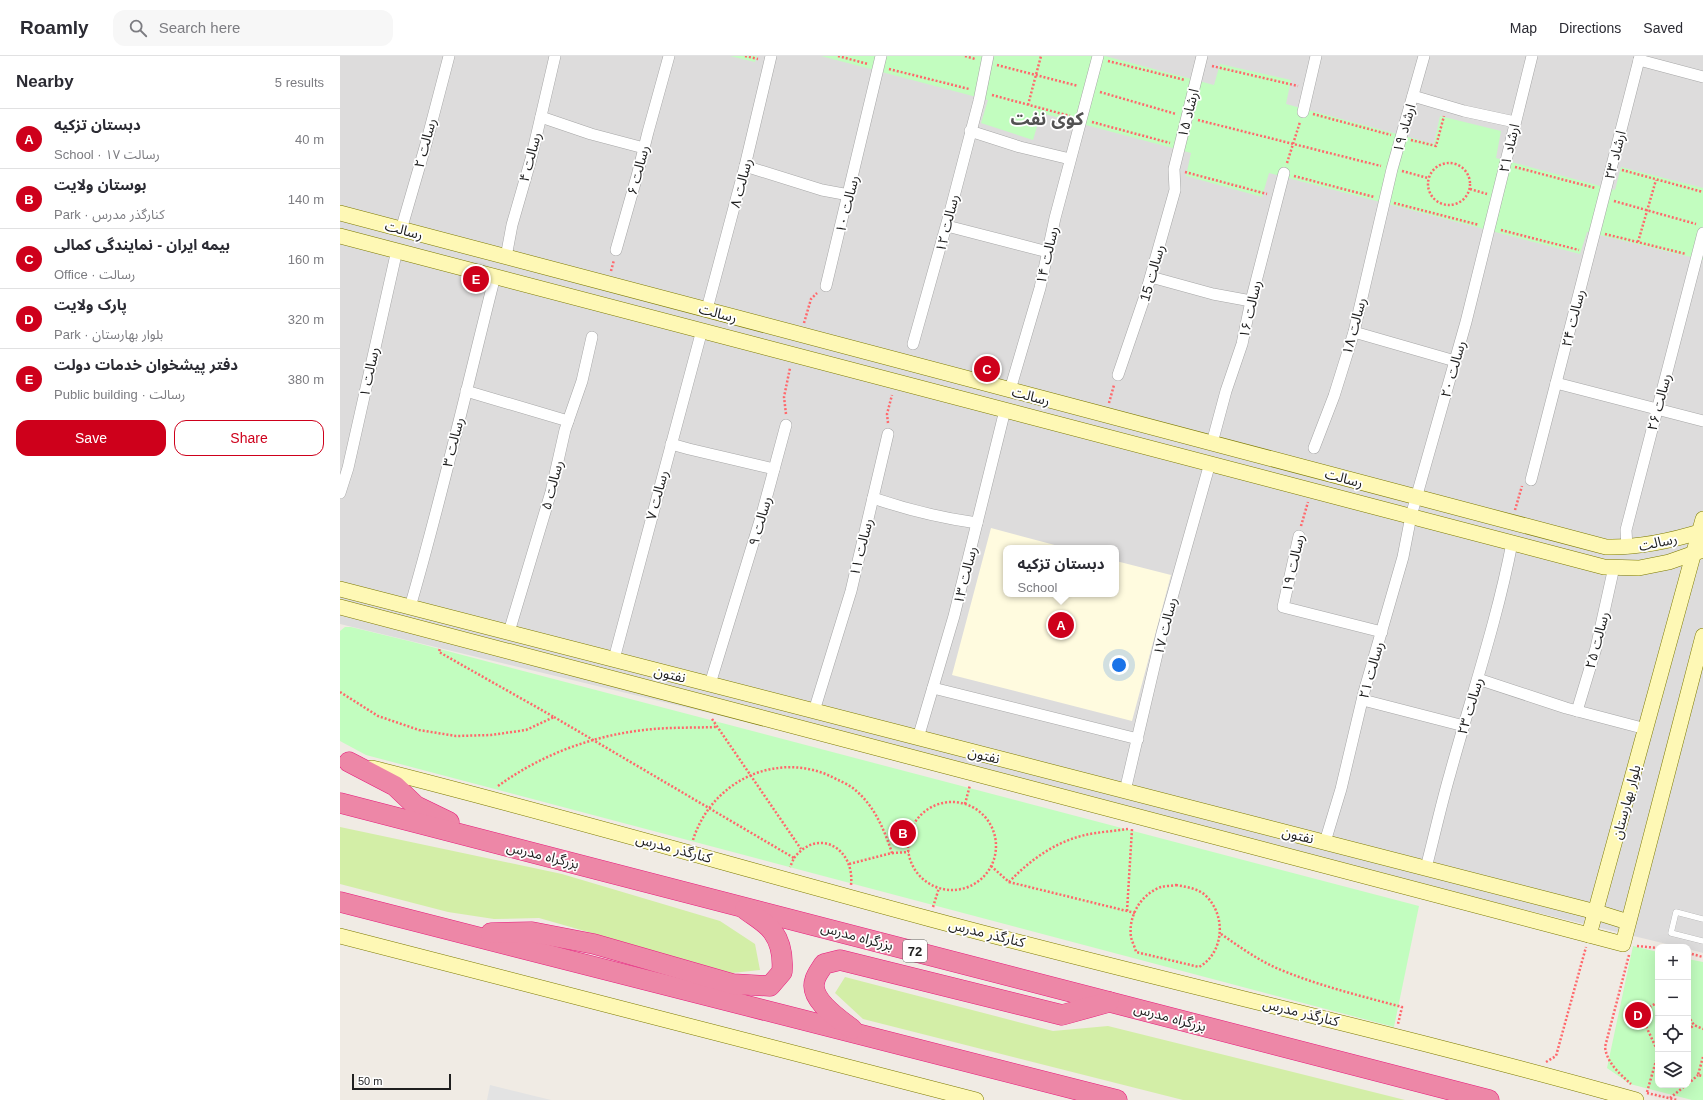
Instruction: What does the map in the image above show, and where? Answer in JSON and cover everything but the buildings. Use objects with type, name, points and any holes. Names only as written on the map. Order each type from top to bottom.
[{"type":"highway","points":[[344,760],[395,786],[416,806],[487,841]]},
{"type":"highway","name":"بزرگراه مدرس","points":[[340,803],[740,905],[1489,1100]]},
{"type":"highway","points":[[340,902],[1117,1100]]},
{"type":"highway","points":[[469,934],[532,932],[594,944],[733,984],[770,986],[782,972],[783,961],[780,946],[773,932],[740,905]]},
{"type":"highway","points":[[857,1033],[829,1011],[816,996],[814,981],[824,964],[840,960],[1062,1015],[1111,1002]]},
{"type":"street","name":"رسالت ۲","points":[[401,230],[426,144],[448,56]]},
{"type":"street","name":"رسالت ۴","points":[[506,257],[512,225],[531,159],[555,56]]},
{"type":"street","name":"رسالت ۶","points":[[616,250],[638,176],[669,56]]},
{"type":"street","name":"رسالت ۸","points":[[707,310],[745,166],[771,56]]},
{"type":"street","name":"رسالت ۱۲","points":[[913,344],[980,96],[988,56]]},
{"type":"street","points":[[1303,112],[1316,56]]},
{"type":"street","name":"ارشاد ۱۹","points":[[1384,200],[1400,137],[1424,56]]},
{"type":"street","name":"ارشاد ۲۱","points":[[1487,240],[1532,56]]},
{"type":"street","name":"رسالت ۱۴","points":[[1010,390],[1040,288],[1070,159],[1097,57]]},
{"type":"street","points":[[1639,58],[1703,77]]},
{"type":"street","name":"ارشاد ۲۳","points":[[1590,253],[1639,58]]},
{"type":"street","name":"ارشاد ۱۵","points":[[1174,169],[1201,60]]},
{"type":"street","name":"رسالت ۱۰","points":[[826,286],[881,61]]},
{"type":"street","points":[[1413,96],[1447,106],[1515,122]]},
{"type":"street","points":[[541,117],[644,148]]},
{"type":"street","points":[[970,131],[1020,147],[1070,159]]},
{"type":"street","points":[[745,166],[822,190],[849,195]]},
{"type":"street","name":"رسالت 15","points":[[1118,375],[1151,278],[1175,190],[1174,169]]},
{"type":"street","name":"رسالت ۱۶","points":[[1212,443],[1226,391],[1242,344],[1251,301],[1284,173]]},
{"type":"street","name":"رسالت ۱۸","points":[[1314,448],[1334,396],[1354,332],[1384,200]]},
{"type":"street","name":"رسالت","points":[[340,213],[1606,547],[1627,548],[1659,543],[1702,527]]},
{"type":"street","points":[[946,226],[1048,252]]},
{"type":"street","name":"رسالت ۲۶","points":[[1627,548],[1626,530],[1703,233]]},
{"type":"street","name":"رسالت","points":[[340,236],[1604,567],[1647,566],[1669,562],[1698,552]]},
{"type":"street","name":"رسالت ٢٠","points":[[1416,497],[1455,361],[1487,240]]},
{"type":"street","name":"رسالت ۱","points":[[340,493],[348,468],[397,250]]},
{"type":"street","name":"رسالت ۲۴","points":[[1531,480],[1590,253]]},
{"type":"street","points":[[550,291],[556,270]]},
{"type":"street","name":"رسالت ۳","points":[[410,607],[429,543],[496,276]]},
{"type":"street","points":[[1151,278],[1213,294],[1251,301]]},
{"type":"street","points":[[702,330],[707,310]]},
{"type":"street","name":"رسالت ۷","points":[[614,659],[702,330]]},
{"type":"street","points":[[1354,332],[1455,361]]},
{"type":"street","name":"رسالت ۵","points":[[509,632],[551,492],[568,421],[582,381],[592,337]]},
{"type":"street","points":[[1556,386],[1703,421]]},
{"type":"street","points":[[1005,410],[1010,390]]},
{"type":"street","points":[[466,391],[568,421]]},
{"type":"street","name":"رسالت ۱۳","points":[[918,738],[954,616],[1005,410]]},
{"type":"street","name":"رسالت ۹","points":[[710,684],[762,514],[786,425]]},
{"type":"street","name":"رسالت ۱۱","points":[[814,711],[851,591],[888,434]]},
{"type":"street","points":[[671,444],[701,453],[774,469]]},
{"type":"street","points":[[1239,471],[1244,452]]},
{"type":"street","name":"رسالت ۱۷","points":[[1125,791],[1162,633],[1210,464]]},
{"type":"street","name":"رسالت ۲۱","points":[[1325,842],[1342,789],[1362,700],[1403,557],[1416,497]]},
{"type":"street","points":[[873,498],[944,519],[977,524]]},
{"type":"street","name":"بلوار بهارستان","points":[[1589,935],[1646,729],[1698,552],[1702,527]]},
{"type":"street","name":"رسالت ۱۹","points":[[1299,536],[1283,606],[1382,632]]},
{"type":"street","name":"رسالت ۲۳","points":[[1426,868],[1449,776],[1504,584],[1512,543]]},
{"type":"street","name":"رسالت ۲۵","points":[[1577,711],[1596,648],[1614,567]]},
{"type":"street","name":"نفتون","points":[[340,589],[1426,868],[1596,912],[1628,922]]},
{"type":"street","name":"نفتون","points":[[340,607],[1589,935],[1629,948]]},
{"type":"street","points":[[1629,948],[1628,922],[1703,636]]},
{"type":"street","points":[[660,691],[665,673]]},
{"type":"street","points":[[1478,679],[1577,711],[1646,729]]},
{"type":"street","points":[[933,688],[1138,739]]},
{"type":"street","points":[[1362,700],[1464,726]]},
{"type":"street","name":"کنارگذر مدرس","points":[[344,760],[484,796],[930,919],[1529,1070],[1640,1092]]},
{"type":"street","points":[[1010,783],[1014,762]]},
{"type":"street","points":[[340,936],[976,1100]]},
{"type":"lane","points":[[1703,919],[1676,912],[1671,933],[1703,941]]},
{"type":"path","points":[[838,56],[881,61],[980,96],[1028,105],[1180,146]]},
{"type":"path","points":[[1028,105],[1041,56]]},
{"type":"path","points":[[1097,57],[1195,83]]},
{"type":"path","points":[[1201,60],[1309,88]]},
{"type":"path","points":[[1447,106],[1436,146],[1303,112],[1284,173],[1590,253]]},
{"type":"path","points":[[1446,163],[1456,164],[1465,169],[1470,178],[1470,189],[1466,198],[1457,205],[1447,206],[1437,203],[1430,195],[1427,185],[1429,175],[1436,167],[1446,163]]},
{"type":"path","points":[[1505,164],[1605,194],[1647,210],[1703,226]]},
{"type":"path","points":[[1611,168],[1703,192]]},
{"type":"path","points":[[1174,169],[1277,197]]},
{"type":"path","points":[[1638,242],[1656,180]]},
{"type":"path","points":[[1470,189],[1498,197]]},
{"type":"path","points":[[1595,232],[1697,256]]},
{"type":"path","points":[[608,284],[616,250]]},
{"type":"path","points":[[801,335],[812,299],[826,286]]},
{"type":"path","points":[[786,425],[784,397],[793,354]]},
{"type":"path","points":[[1105,415],[1118,375]]},
{"type":"path","points":[[888,434],[887,414],[895,381]]},
{"type":"path","points":[[1512,522],[1522,485],[1531,480]]},
{"type":"path","name":"رسالت ۱۹","points":[[1299,536],[1311,490]]},
{"type":"path","points":[[443,634],[439,652],[554,717],[794,858]]},
{"type":"path","points":[[340,692],[378,716],[419,730],[456,736],[491,736],[526,730],[554,717]]},
{"type":"path","points":[[714,705],[711,717],[716,727],[801,850]]},
{"type":"path","points":[[484,796],[542,760],[573,746],[609,735],[645,729],[716,727]]},
{"type":"path","points":[[690,852],[696,830],[709,808],[733,785],[749,775],[766,770],[789,767],[811,769],[830,775],[853,788],[869,804],[882,823],[892,853]]},
{"type":"path","points":[[965,804],[973,773]]},
{"type":"path","points":[[950,802],[965,804],[979,811],[989,822],[995,836],[996,852],[991,866],[982,879],[969,887],[954,890],[938,888],[925,881],[914,870],[908,852],[908,840],[913,826],[922,814],[935,805],[950,802]]},
{"type":"path","points":[[1009,882],[1022,868],[1064,842],[1085,835],[1132,828],[1127,911]]},
{"type":"path","points":[[786,879],[794,858],[801,850],[815,843],[831,845],[844,853],[849,864],[852,876],[849,896]]},
{"type":"path","points":[[849,864],[892,853],[908,852]]},
{"type":"path","points":[[991,866],[1009,882],[1135,913]]},
{"type":"path","points":[[1176,885],[1192,888],[1205,895],[1215,908],[1220,922],[1220,933],[1214,952],[1199,968],[1136,952],[1131,937],[1131,922],[1135,913],[1137,907],[1147,895],[1161,887],[1176,885]]},
{"type":"path","points":[[930,919],[938,888]]},
{"type":"path","points":[[1220,933],[1250,954],[1280,970],[1354,995],[1402,1007],[1395,1036]]},
{"type":"path","points":[[1529,1070],[1556,1056],[1589,935]]},
{"type":"path","points":[[1655,948],[1638,945],[1629,948],[1605,1048],[1606,1056],[1618,1072],[1640,1092],[1677,1100]]},
{"type":"path","points":[[1691,953],[1703,957]]},
{"type":"path","points":[[1655,1004],[1640,1013],[1658,1052]]},
{"type":"path","points":[[1691,1020],[1694,1025],[1703,1029]]},
{"type":"path","points":[[1691,1081],[1698,1075],[1703,1057]]},
{"type":"path","points":[[1640,1092],[1655,1060]]},
{"type":"path","points":[[1698,1075],[1703,1076]]},
{"type":"path","points":[[1670,1098],[1682,1088]]},
{"type":"shaded area","points":[[340,56],[1703,56],[1703,953],[1691,950],[1691,944],[1667,944],[340,624]]},
{"type":"shaded area","points":[[991,528],[1055,545],[1003,545],[1003,597],[1119,597],[1119,562],[1171,575],[1132,721],[952,675]]},
{"type":"shaded area","points":[[490,1085],[551,1100],[487,1100]]},
{"type":"green space","points":[[730,56],[757,56],[755,62]]},
{"type":"green space","points":[[821,56],[1105,56],[1214,85],[1220,64],[1291,80],[1286,104],[1434,144],[1440,116],[1501,131],[1496,158],[1615,190],[1621,167],[1703,188],[1703,260],[1587,232],[1580,254],[1269,173],[1262,197],[1186,176],[1191,153],[1041,113],[1033,140],[981,123],[988,100]]},
{"type":"green space","points":[[345,627],[351,627],[413,642],[1419,906],[1394,1027],[366,755],[340,741],[340,631]]},
{"type":"green space","points":[[340,827],[562,874],[720,921],[755,944],[760,970],[732,973],[539,918],[494,919],[448,912],[340,884]]},
{"type":"green space","points":[[1633,946],[1655,951],[1655,1088],[1691,1088],[1691,960],[1703,962],[1703,1100],[1692,1100],[1630,1084],[1607,1068]]},
{"type":"green space","points":[[845,977],[1053,1031],[1108,1026],[1405,1100],[1183,1100],[863,1019],[835,993]]},
{"type":"place","name":"دفتر پیشخوان خدمات دولت","points":[[476,279]]},
{"type":"place","name":"بیمه ایران - نمایندگى کمالى","points":[[987,369]]},
{"type":"place","name":"دبستان تزکیه","points":[[1061,625]]},
{"type":"place","name":"بوستان ولایت","points":[[903,833]]},
{"type":"place","name":"پارک ولایت","points":[[1638,1015]]},
{"type":"district","name":"کوی نفت","points":[[1047,119]]}]
